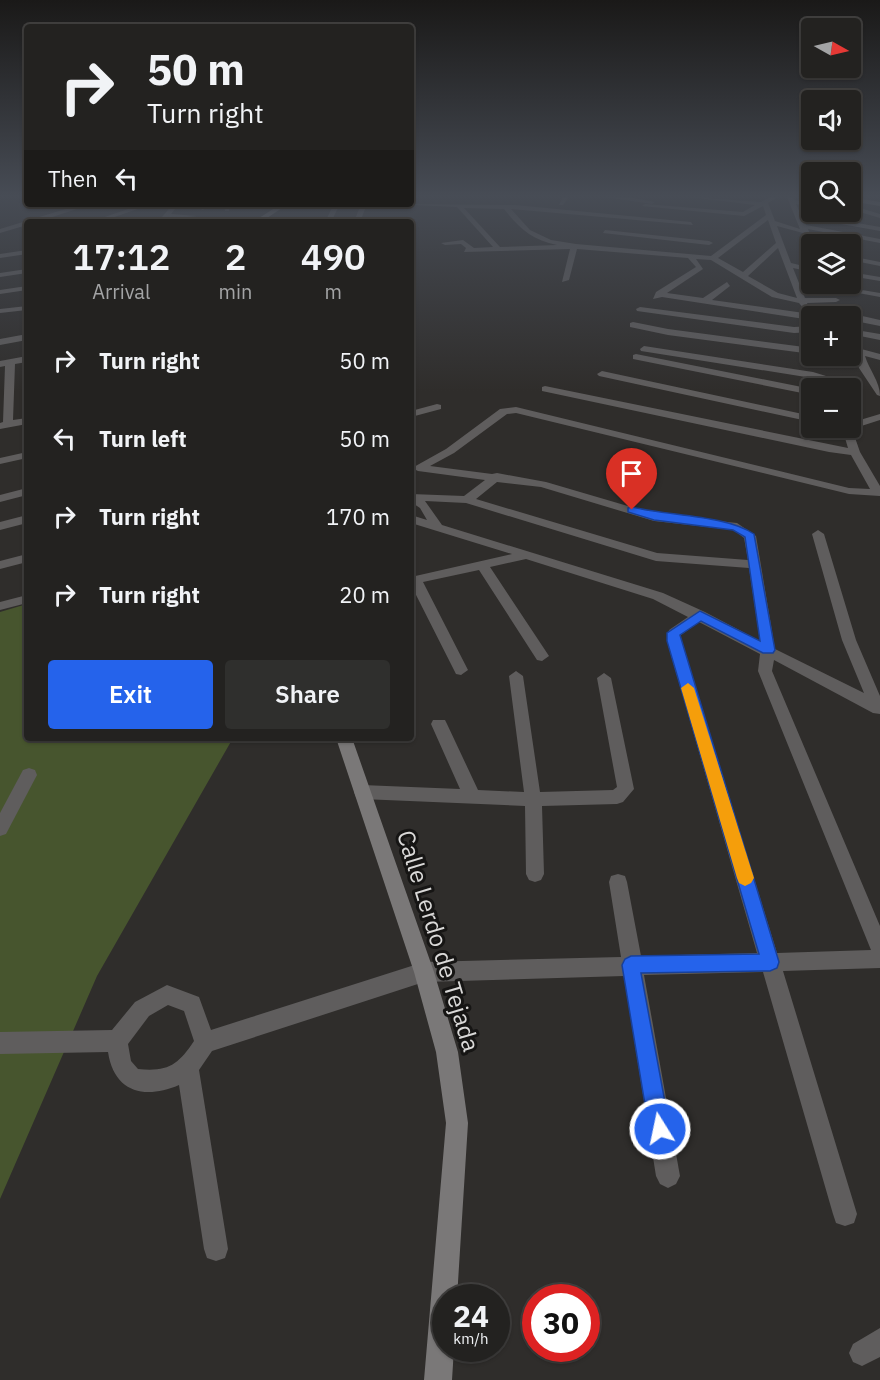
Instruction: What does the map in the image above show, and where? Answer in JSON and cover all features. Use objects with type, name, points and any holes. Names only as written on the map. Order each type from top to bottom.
[{"type":"main road","name":"Calle Lerdo de Tejada","points":[[345,741],[424,972],[447,1052],[457,1123],[438,1380]]},
{"type":"street","points":[[566,280],[570,261]]},
{"type":"street","points":[[641,333],[633,325],[630,316],[700,267],[695,261]]},
{"type":"street","points":[[718,261],[775,295],[801,301],[836,300]]},
{"type":"street","points":[[742,276],[759,261]]},
{"type":"street","points":[[787,264],[801,267]]},
{"type":"street","points":[[787,264],[804,306]]},
{"type":"street","points":[[0,275],[24,271]]},
{"type":"street","points":[[861,276],[880,279]]},
{"type":"street","points":[[705,301],[727,284]]},
{"type":"street","points":[[0,292],[24,288]]},
{"type":"street","points":[[861,291],[880,295]]},
{"type":"street","points":[[659,294],[801,315]]},
{"type":"street","points":[[833,294],[840,306]]},
{"type":"street","points":[[687,300],[695,308],[687,316]]},
{"type":"street","points":[[0,311],[24,308]]},
{"type":"street","points":[[640,309],[801,330]]},
{"type":"street","points":[[861,319],[880,323]]},
{"type":"street","points":[[633,325],[668,332],[801,350]]},
{"type":"street","points":[[861,333],[880,337]]},
{"type":"street","points":[[0,342],[24,338]]},
{"type":"street","points":[[644,349],[823,378]]},
{"type":"street","points":[[861,352],[880,357]]},
{"type":"street","points":[[636,357],[801,390]]},
{"type":"street","points":[[24,360],[5,363],[4,425],[24,422]]},
{"type":"street","points":[[861,362],[880,393]]},
{"type":"street","points":[[602,374],[801,417]]},
{"type":"street","points":[[545,389],[829,449],[855,452]]},
{"type":"street","points":[[414,413],[437,407]]},
{"type":"street","points":[[415,470],[450,451],[509,410],[849,491],[879,493]]},
{"type":"street","points":[[861,423],[880,417]]},
{"type":"street","points":[[852,438],[855,452],[879,493]]},
{"type":"street","points":[[0,461],[24,456]]},
{"type":"street","points":[[415,470],[497,476],[542,484],[654,516],[736,527],[750,536],[768,650],[765,671],[880,949]]},
{"type":"street","points":[[467,500],[497,476]]},
{"type":"street","points":[[0,499],[24,492]]},
{"type":"street","points":[[414,497],[467,500],[656,557],[756,565]]},
{"type":"street","points":[[414,499],[424,506],[439,528]]},
{"type":"street","points":[[0,526],[24,520]]},
{"type":"street","points":[[414,520],[658,596],[700,615],[879,709]]},
{"type":"street","points":[[818,534],[849,640],[879,709]]},
{"type":"street","points":[[414,580],[525,555]]},
{"type":"street","points":[[0,565],[24,559]]},
{"type":"street","points":[[482,565],[542,656]]},
{"type":"street","points":[[414,582],[462,670]]},
{"type":"street","points":[[0,606],[24,599]]},
{"type":"street","points":[[700,615],[674,633],[674,641],[845,1214]]},
{"type":"street","points":[[516,676],[533,799],[536,874]]},
{"type":"street","points":[[362,792],[533,799],[617,797],[626,789],[604,678]]},
{"type":"street","points":[[439,724],[472,796]]},
{"type":"street","points":[[0,829],[29,775]]},
{"type":"street","points":[[618,882],[668,1176]]},
{"type":"street","points":[[205,1043],[192,1004],[167,995],[142,1009],[117,1041],[121,1066],[133,1079],[158,1083],[188,1069],[205,1043],[424,972],[880,959]]},
{"type":"street","points":[[0,1043],[117,1041]]},
{"type":"street","points":[[188,1069],[216,1249]]},
{"type":"green space","points":[[24,605],[24,741],[231,741],[97,976],[0,1199],[0,612]]},
{"type":"slow traffic","points":[[688,688],[745,878]]},
{"type":"route","points":[[632,510],[654,516],[736,527],[750,536],[768,650],[700,615],[674,633],[674,641],[770,962],[631,965],[660,1129]]}]
